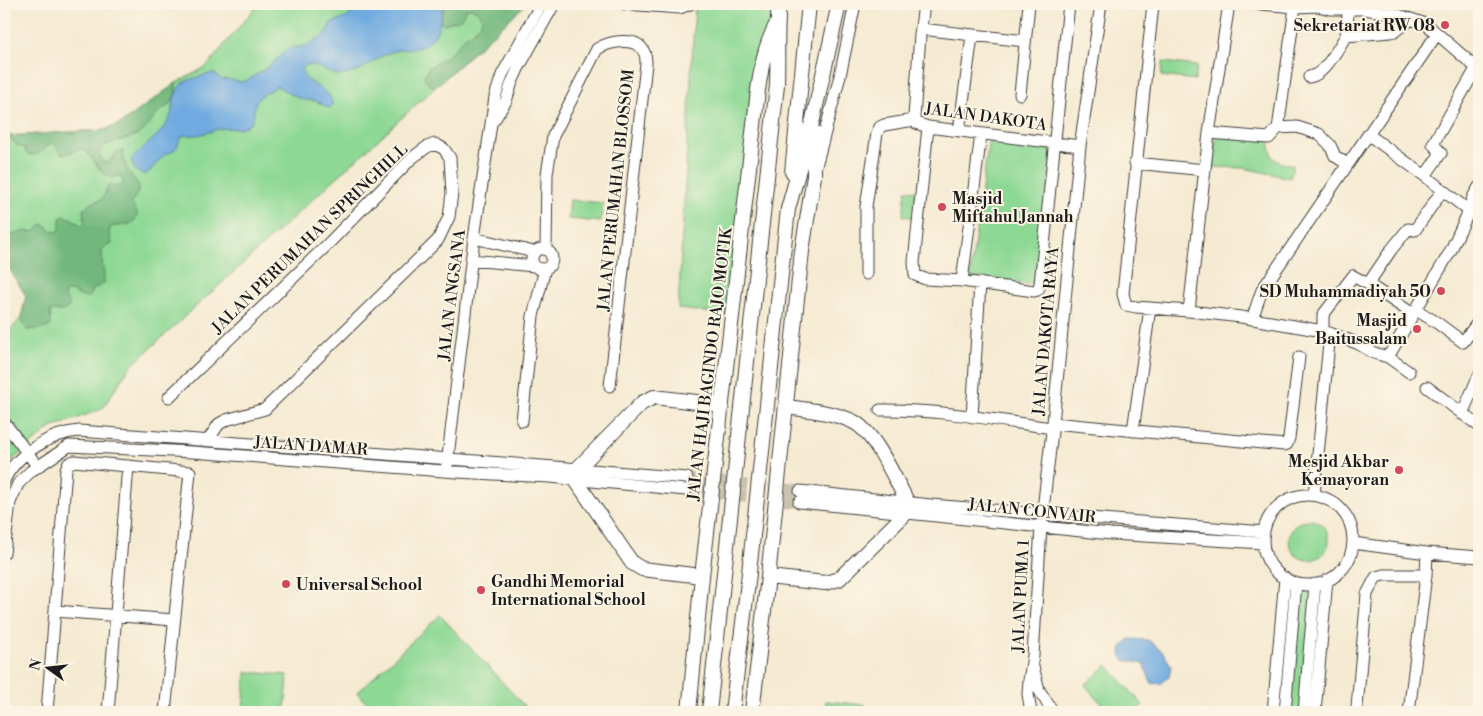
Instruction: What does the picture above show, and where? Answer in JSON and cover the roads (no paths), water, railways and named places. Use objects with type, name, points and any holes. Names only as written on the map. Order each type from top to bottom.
[{"type":"main road","name":"JALAN HAJI BAGINDO RAJO MOTIK","points":[[709,712],[776,85],[779,4]]},
{"type":"main road","points":[[732,712],[748,582],[810,4]]},
{"type":"main road","points":[[788,209],[813,119],[839,4]]},
{"type":"main road","name":"JALAN HAJI BAGINDO RAJO MOTIK","points":[[689,712],[702,576],[763,57],[777,24]]},
{"type":"main road","points":[[752,712],[802,251],[814,176],[813,119]]},
{"type":"main road","points":[[702,576],[642,569],[632,563],[576,474],[642,403],[654,398],[722,405]]},
{"type":"main road","points":[[768,577],[825,583],[839,580],[907,508],[873,439],[864,429],[854,422],[839,417],[786,407]]},
{"type":"main road","points":[[748,582],[760,642]]},
{"type":"main road","points":[[696,640],[715,663]]},
{"type":"street","name":"JALAN ANGSANA","points":[[446,471],[471,260],[495,97],[501,78],[541,4]]},
{"type":"street","name":"JALAN ANGSANA","points":[[492,124],[506,100],[512,82],[554,4]]},
{"type":"street","points":[[625,4],[680,8],[690,4]]},
{"type":"street","points":[[814,176],[840,76],[855,4]]},
{"type":"street","name":"JALAN DAKOTA","points":[[924,4],[914,120],[919,125],[1080,146]]},
{"type":"street","name":"JALAN DAKOTA","points":[[1020,94],[1029,4]]},
{"type":"street","points":[[928,127],[914,270],[916,276],[919,278],[980,283],[1034,291],[1039,288],[1069,4]]},
{"type":"street","name":"JALAN DAKOTA RAYA","points":[[1041,527],[1053,426],[1080,146],[1101,4]]},
{"type":"street","points":[[1153,4],[1135,163],[1123,294],[1126,305],[1136,308],[1189,311],[1252,319],[1326,332],[1357,343],[1374,353],[1388,357],[1410,372]]},
{"type":"street","points":[[1189,311],[1209,133],[1229,4]]},
{"type":"street","points":[[1260,4],[1295,7],[1318,6],[1330,9],[1349,7],[1411,19],[1426,24],[1478,69],[1433,144],[1441,153],[1425,176]]},
{"type":"street","points":[[1209,133],[1269,138],[1278,128],[1295,7]]},
{"type":"street","points":[[1309,77],[1316,76],[1322,71],[1346,36],[1349,7]]},
{"type":"street","points":[[1346,36],[1395,31],[1411,19]]},
{"type":"street","points":[[921,29],[1025,41]]},
{"type":"street","points":[[1252,319],[1262,290],[1437,34]]},
{"type":"street","points":[[959,131],[972,36]]},
{"type":"street","name":"JALAN PERUMAHAN BLOSSOM","points":[[540,251],[547,174],[553,136],[597,49],[603,45],[625,41],[633,42],[645,52],[646,64],[610,386]]},
{"type":"street","points":[[866,274],[866,207],[877,133],[880,127],[884,125],[914,120]]},
{"type":"street","points":[[1278,128],[1297,127],[1319,134],[1330,145],[1335,156],[1347,164]]},
{"type":"street","points":[[962,281],[981,134]]},
{"type":"street","points":[[1368,135],[1425,176],[1469,212]]},
{"type":"street","name":"JALAN PERUMAHAN SPRINGHILL","points":[[170,397],[325,247],[412,158],[427,147],[435,144],[444,149],[450,158],[452,193],[449,217],[438,240],[265,409],[226,420],[219,424],[208,440]]},
{"type":"street","points":[[1135,163],[1205,170]]},
{"type":"street","points":[[1388,357],[1450,252],[1479,187]]},
{"type":"street","points":[[1368,284],[1391,250],[1408,230],[1415,230],[1442,191]]},
{"type":"street","points":[[471,260],[539,268],[552,262],[552,257],[540,251],[474,238]]},
{"type":"street","points":[[522,421],[539,268],[532,260],[540,251]]},
{"type":"street","points":[[1314,495],[1326,332],[1323,314],[1351,277],[1356,276],[1414,312],[1436,322],[1463,342],[1479,321]]},
{"type":"street","points":[[972,417],[980,283]]},
{"type":"street","points":[[1133,430],[1150,308]]},
{"type":"street","points":[[880,410],[899,409],[1053,426],[1133,430],[1284,445],[1287,444],[1299,357]]},
{"type":"street","points":[[1462,414],[1479,375]]},
{"type":"street","points":[[1427,387],[1479,426]]},
{"type":"street","points":[[4,422],[38,466]]},
{"type":"street","name":"JALAN DAMAR","points":[[4,481],[12,466],[28,453],[51,437],[71,431],[448,459],[576,474],[686,484]]},
{"type":"street","points":[[193,452],[194,439]]},
{"type":"street","points":[[239,456],[240,443]]},
{"type":"street","name":"JALAN DAMAR","points":[[4,553],[10,502],[18,484],[38,466],[69,446],[193,452],[446,471],[576,474]]},
{"type":"street","points":[[47,712],[66,470],[68,464],[74,461],[190,472],[165,712]]},
{"type":"street","points":[[108,712],[128,466]]},
{"type":"street","points":[[1314,495],[1323,497],[1340,507],[1350,524],[1353,544],[1345,566],[1337,574],[1315,584],[1290,580],[1271,564],[1266,556],[1264,537],[1270,516],[1281,503],[1297,496],[1314,495]]},
{"type":"street","name":"JALAN CONVAIR","points":[[799,496],[907,508],[1041,527],[1111,534],[1264,537]]},
{"type":"street","name":"JALAN CONVAIR","points":[[907,508],[1042,513],[1264,537]]},
{"type":"street","name":"JALAN PUMA 1","points":[[1031,712],[1028,680],[1033,666],[1041,527]]},
{"type":"street","points":[[1353,544],[1479,557]]},
{"type":"street","points":[[1409,712],[1427,553]]},
{"type":"street","points":[[1358,712],[1367,594],[1376,577],[1384,575],[1426,575]]},
{"type":"street","points":[[1272,712],[1290,580]]},
{"type":"street","points":[[1285,712],[1290,580]]},
{"type":"street","points":[[1315,712],[1327,580]]},
{"type":"street","points":[[1304,712],[1315,584]]},
{"type":"street","points":[[55,611],[174,620]]},
{"type":"street","name":"JALAN PUMA 1","points":[[1033,666],[1039,690],[1053,712]]},
{"type":"water","points":[[357,4],[443,4],[440,23],[436,32],[431,40],[423,46],[390,52],[362,69],[347,74],[338,75],[315,66],[306,65],[301,70],[309,81],[330,97],[332,106],[329,108],[316,101],[304,100],[277,86],[257,100],[253,119],[246,126],[219,129],[199,135],[183,136],[177,147],[172,152],[165,154],[147,174],[142,174],[135,170],[131,160],[165,126],[171,116],[177,90],[183,83],[213,73],[222,80],[242,82],[248,80],[268,67],[289,48],[306,46],[322,37],[326,34],[331,23],[348,17]]},
{"type":"water","points":[[1129,639],[1148,640],[1163,652],[1171,666],[1169,676],[1161,684],[1151,683],[1144,664],[1124,660],[1121,654],[1122,647]]},
{"type":"tunnel","points":[[687,478],[800,491]]},
{"type":"tunnel","points":[[686,490],[799,502]]},
{"type":"place","name":"Sekretariat RW 08","points":[[1445,25]]},
{"type":"place","name":"Masjid Miftahul Jannah","points":[[942,207]]},
{"type":"place","name":"SD Muhammadiyah 50","points":[[1441,291]]},
{"type":"place","name":"Masjid Baitussalam","points":[[1417,329]]},
{"type":"place","name":"Mesjid Akbar Kemayoran","points":[[1399,470]]},
{"type":"place","name":"Universal School","points":[[286,584]]},
{"type":"place","name":"Gandhi Memorial International School","points":[[481,590]]}]
